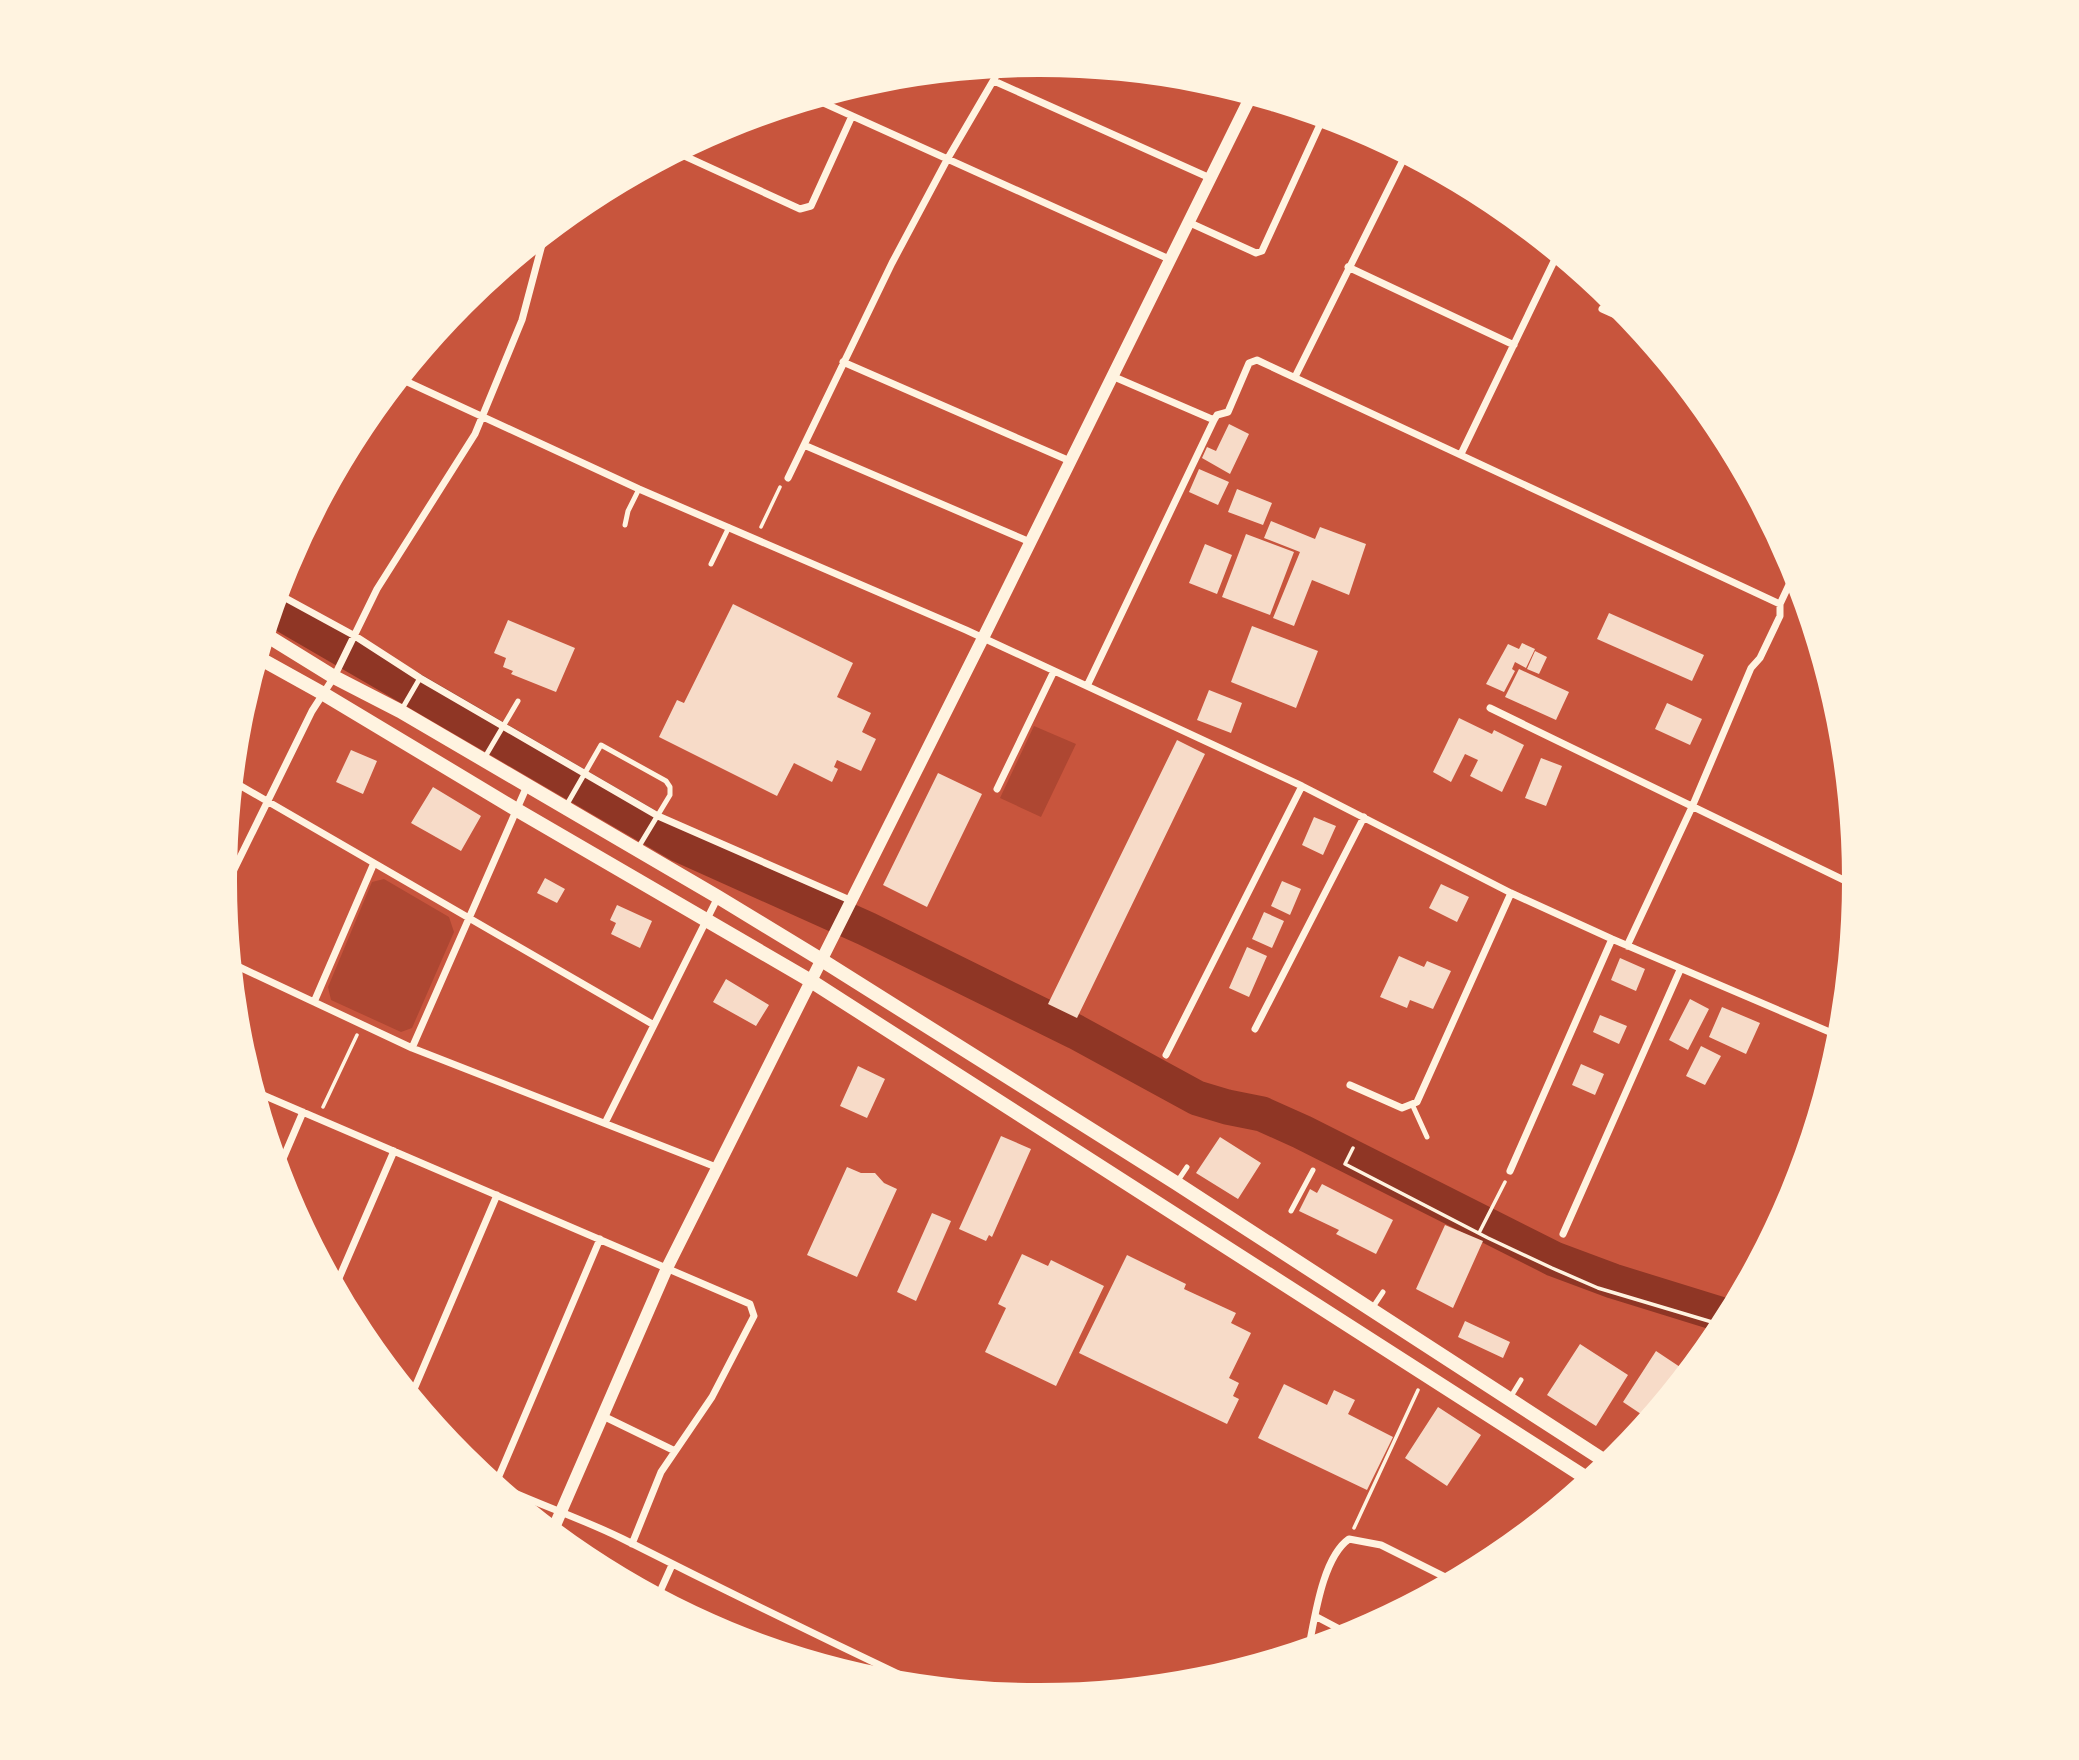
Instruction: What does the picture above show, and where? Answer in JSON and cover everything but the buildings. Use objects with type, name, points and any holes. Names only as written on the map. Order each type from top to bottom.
[{"type":"main road","points":[[274,640],[334,677],[487,753],[527,786],[820,959],[1176,1183],[1598,1456]]},
{"type":"main road","points":[[267,662],[811,981],[1580,1474]]},
{"type":"street","points":[[788,478],[843,362],[948,158],[994,81],[1210,178]]},
{"type":"street","points":[[557,1522],[667,1268],[716,1167],[983,638],[1247,104]]},
{"type":"street","points":[[828,105],[1170,259]]},
{"type":"street","points":[[689,158],[800,209],[811,206],[852,116]]},
{"type":"street","points":[[1188,222],[1256,253],[1262,251],[1319,128]]},
{"type":"street","points":[[1295,377],[1400,163]]},
{"type":"street","points":[[237,862],[322,693],[351,645],[377,589],[475,434],[522,320],[540,252]]},
{"type":"street","points":[[1461,454],[1553,263]]},
{"type":"street","points":[[1348,267],[1514,345]]},
{"type":"street","points":[[1087,686],[1214,420],[1217,415],[1228,412],[1249,363],[1257,360],[1780,604]]},
{"type":"street","points":[[843,362],[1070,461]]},
{"type":"street","points":[[1112,376],[1214,420]]},
{"type":"street","points":[[409,383],[639,489],[1087,686],[1302,786],[1511,893],[1612,940],[1828,1031]]},
{"type":"street","points":[[804,445],[1030,542]]},
{"type":"street","points":[[1627,946],[1692,807],[1751,668],[1760,658],[1780,616],[1780,604],[1787,589]]},
{"type":"street","points":[[288,599],[355,636],[419,680],[656,820],[849,906]]},
{"type":"street","points":[[997,789],[1054,671]]},
{"type":"street","points":[[1490,708],[1842,878]]},
{"type":"street","points":[[412,1048],[527,786]]},
{"type":"street","points":[[1166,1055],[1302,786]]},
{"type":"street","points":[[242,787],[654,1025]]},
{"type":"street","points":[[1255,1029],[1364,817]]},
{"type":"street","points":[[314,1002],[374,863]]},
{"type":"street","points":[[1350,1085],[1402,1108],[1417,1102],[1485,943],[1511,893]]},
{"type":"street","points":[[605,1123],[718,897]]},
{"type":"street","points":[[1510,1171],[1612,940]]},
{"type":"street","points":[[241,968],[412,1048],[716,1167]]},
{"type":"street","points":[[1563,1234],[1680,970]]},
{"type":"street","points":[[267,1096],[750,1304],[754,1316],[712,1397],[653,1487],[632,1544]]},
{"type":"street","points":[[285,1154],[303,1112]]},
{"type":"street","points":[[341,1275],[394,1151]]},
{"type":"street","points":[[416,1385],[497,1195]]},
{"type":"street","points":[[502,1476],[600,1239]]},
{"type":"street","points":[[603,1416],[675,1451]]},
{"type":"street","points":[[528,1498],[632,1544],[887,1669]]},
{"type":"street","points":[[1311,1635],[1325,1576],[1341,1545],[1349,1539],[1381,1545],[1441,1575]]},
{"type":"street","points":[[662,1588],[672,1565]]},
{"type":"street","points":[[1315,1616],[1335,1626]]},
{"type":"lane","points":[[625,525],[628,511],[639,489]]},
{"type":"lane","points":[[712,564],[729,527]]},
{"type":"lane","points":[[400,711],[419,680]]},
{"type":"lane","points":[[487,753],[518,701]]},
{"type":"lane","points":[[564,808],[601,745],[623,756],[666,781],[670,787],[670,795],[637,850]]},
{"type":"lane","points":[[1406,849],[1410,841]]},
{"type":"lane","points":[[1412,1104],[1427,1137]]},
{"type":"lane","points":[[1176,1183],[1187,1167]]},
{"type":"lane","points":[[1291,1211],[1313,1170]]},
{"type":"lane","points":[[1372,1310],[1383,1292]]},
{"type":"lane","points":[[1509,1398],[1521,1380]]},
{"type":"path","points":[[755,538],[782,483],[788,478]]},
{"type":"path","points":[[318,1118],[361,1026]]},
{"type":"path","points":[[1353,1148],[1345,1164],[1479,1233],[1598,1287],[1710,1321]]},
{"type":"path","points":[[1479,1233],[1510,1171]]},
{"type":"path","points":[[1352,1532],[1418,1390]]},
{"type":"shaded area","points":[[1034,726],[1076,744],[1041,817],[1000,798]]},
{"type":"shaded area","points":[[384,879],[449,917],[454,932],[412,1028],[401,1032],[331,1000],[328,987],[372,882]]},
{"type":"waterway","points":[[282,614],[680,845],[867,929],[1076,1032],[1197,1098],[1262,1114],[1302,1132],[1554,1259],[1613,1281],[1715,1313]]}]
